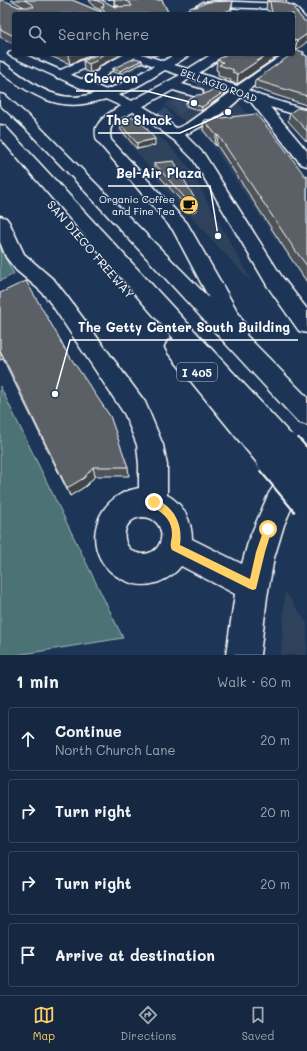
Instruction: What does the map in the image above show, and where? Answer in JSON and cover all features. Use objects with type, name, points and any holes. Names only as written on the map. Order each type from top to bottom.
[{"type":"main road","points":[[109,0],[108,7],[121,12]]},
{"type":"main road","points":[[192,12],[205,5],[245,9],[283,6],[294,12]]},
{"type":"main road","points":[[295,13],[307,27]]},
{"type":"main road","points":[[19,56],[133,106],[158,120],[175,134],[199,157],[275,282],[307,325]]},
{"type":"main road","points":[[60,75],[102,56]]},
{"type":"main road","points":[[82,84],[104,73],[104,70],[131,56]]},
{"type":"main road","name":"BELLAGIO ROAD","points":[[136,56],[239,91],[256,99],[307,114]]},
{"type":"main road","points":[[0,66],[40,94],[52,99],[78,102],[93,100],[107,94],[181,56]]},
{"type":"main road","points":[[217,56],[172,85],[113,117],[106,124],[103,132],[104,141],[181,227],[252,357]]},
{"type":"main road","points":[[175,134],[191,127],[289,56]]},
{"type":"main road","points":[[120,63],[149,73]]},
{"type":"main road","points":[[172,85],[197,93]]},
{"type":"main road","points":[[0,98],[31,126],[77,173],[307,414]]},
{"type":"main road","points":[[256,99],[307,161]]},
{"type":"main road","points":[[0,129],[288,456],[307,471]]},
{"type":"main road","name":"SAN DIEGO FREEWAY","points":[[0,144],[288,456],[307,502]]},
{"type":"main road","points":[[0,222],[16,257],[48,286],[59,300],[136,410],[150,445],[153,464],[154,502]]},
{"type":"main road","points":[[243,655],[253,586],[260,552],[279,503],[288,456]]},
{"type":"main road","points":[[134,502],[154,502],[163,507],[175,523],[177,535],[175,547],[170,557],[161,565],[145,570],[132,568],[121,562],[114,552],[110,540],[112,525],[117,514],[134,502]]},
{"type":"main road","points":[[175,547],[253,586]]},
{"type":"shaded area","points":[[100,56],[118,56],[144,65],[115,79],[104,80],[71,68]]},
{"type":"shaded area","points":[[194,85],[229,95],[237,101],[307,187],[307,285],[202,132],[178,117],[164,105],[188,86]]},
{"type":"shaded area","points":[[138,122],[167,143],[188,166],[253,284],[165,189],[140,156],[118,131],[121,124]]},
{"type":"shaded area","points":[[285,591],[307,623],[307,655],[281,655]]},
{"type":"green space","points":[[0,246],[14,274],[0,281]]},
{"type":"green space","points":[[0,386],[123,638],[17,655],[0,655]]},
{"type":"building","points":[[0,0],[19,7],[34,7],[24,0],[72,0],[101,12],[12,12],[12,35],[0,29]]},
{"type":"building","points":[[95,0],[102,0],[115,7],[132,6],[130,3],[123,0],[162,0],[168,12],[105,12],[101,7],[104,6],[103,3]]},
{"type":"building","points":[[233,1],[231,9],[226,12],[184,12],[192,7],[208,2]]},
{"type":"building","points":[[267,1],[283,2],[293,6],[304,21],[307,21],[307,34],[297,41],[295,40],[295,12],[272,12],[270,2]]},
{"type":"building","points":[[297,50],[304,52],[302,54],[307,56],[307,96],[255,80],[289,56],[295,56],[295,52]]},
{"type":"building","points":[[94,56],[101,56],[96,61],[89,64],[83,61]]},
{"type":"building","points":[[224,56],[265,56],[238,74],[232,72],[234,70],[219,65],[223,62],[217,60]]},
{"type":"building","points":[[135,58],[142,60],[120,71],[112,69]]},
{"type":"building","points":[[219,86],[228,89],[202,107],[186,102],[197,95],[205,94]]},
{"type":"building","points":[[297,108],[307,110],[307,131],[290,113]]},
{"type":"building","points":[[256,114],[305,176],[307,175],[307,266],[218,135],[216,135],[204,120]]},
{"type":"building","points":[[133,117],[144,125],[155,139],[137,143],[120,124]]},
{"type":"building","points":[[174,161],[197,203],[192,206],[154,163]]},
{"type":"building","points":[[26,281],[61,341],[60,342],[110,416],[128,467],[93,467],[84,478],[67,488],[0,350],[0,293]]},
{"type":"tunnel","points":[[158,121],[213,82]]},
{"type":"place","name":"Chevron","points":[[194,103]]},
{"type":"place","name":"The Shack","points":[[228,112]]},
{"type":"place","name":"Organic Coffee and Fine Tea","points":[[189,205]]},
{"type":"place","name":"Bel-Air Plaza","points":[[218,236]]},
{"type":"place","name":"The Getty Center South Building","points":[[55,394]]},
{"type":"route","points":[[154,502],[163,507],[175,523],[177,535],[175,547],[253,586],[260,552],[268,529]]}]
